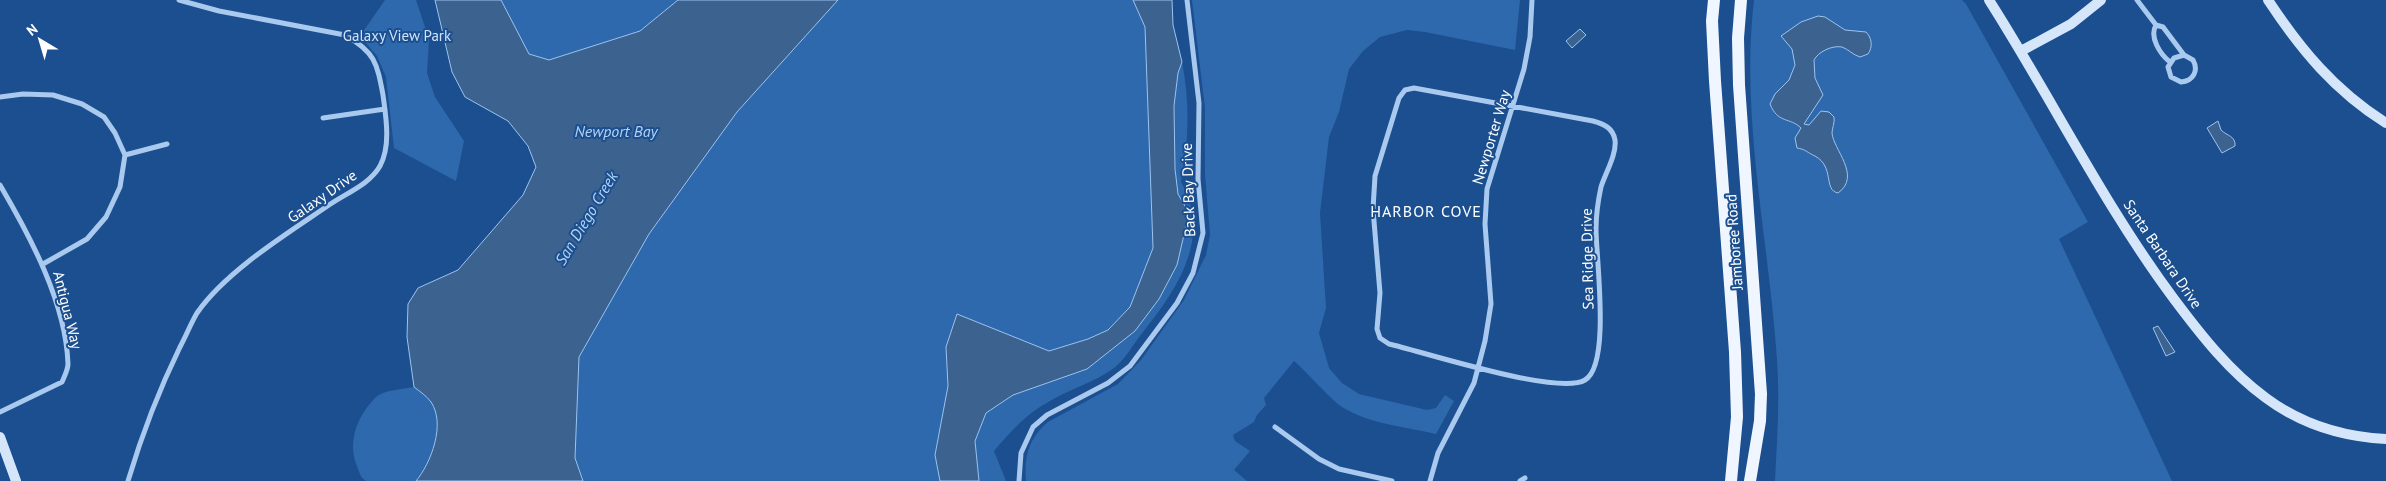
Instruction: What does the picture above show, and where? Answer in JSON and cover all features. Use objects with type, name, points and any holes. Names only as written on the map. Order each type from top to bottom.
[{"type":"main road","name":"Jamboree Road","points":[[1714,0],[1712,21],[1715,81],[1735,352],[1737,418],[1731,481]]},
{"type":"main road","name":"Jamboree Road","points":[[1742,0],[1738,38],[1739,85],[1761,394],[1760,421],[1750,481]]},
{"type":"main road","name":"Santa Barbara Drive","points":[[1989,0],[2022,51],[2124,228],[2158,277],[2215,351],[2241,378],[2266,398],[2291,414],[2331,431],[2368,438],[2386,439]]},
{"type":"main road","points":[[2022,51],[2071,24],[2101,0]]},
{"type":"main road","points":[[2268,0],[2313,62],[2340,91],[2386,124]]},
{"type":"main road","points":[[0,436],[16,481]]},
{"type":"street","name":"Galaxy Drive","points":[[128,481],[142,435],[165,378],[197,313],[216,290],[242,267],[331,204],[364,184],[380,167],[386,151],[385,109],[377,66],[371,53],[360,43],[345,35],[219,11],[179,0]]},
{"type":"street","name":"Back Bay Drive","points":[[1019,481],[1023,444],[1033,427],[1047,416],[1108,383],[1130,366],[1177,303],[1196,266],[1203,232],[1198,180],[1199,104],[1187,0]]},
{"type":"street","name":"Newporter Way","points":[[1430,481],[1438,453],[1466,401],[1479,367],[1491,304],[1485,224],[1487,189],[1526,58],[1532,0]]},
{"type":"street","points":[[2137,0],[2156,25],[2166,30],[2184,55]]},
{"type":"street","points":[[2156,25],[2153,35],[2155,41],[2170,62]]},
{"type":"street","points":[[2184,55],[2189,56],[2196,64],[2196,70],[2190,80],[2180,82],[2175,80],[2169,72],[2170,62],[2174,58],[2184,55]]},
{"type":"street","points":[[1479,367],[1388,344],[1380,338],[1377,329],[1380,293],[1373,209],[1375,176],[1395,109],[1405,90],[1424,88],[1513,106]]},
{"type":"street","points":[[0,97],[23,94],[53,95],[82,104],[104,117],[115,133],[125,155],[120,187],[106,217],[87,239],[43,264]]},
{"type":"street","name":"Sea Ridge Drive","points":[[1479,367],[1534,382],[1574,384],[1591,376],[1596,364],[1599,344],[1600,304],[1596,219],[1601,189],[1615,141],[1611,131],[1604,125],[1513,106]]},
{"type":"street","points":[[323,118],[385,109]]},
{"type":"street","points":[[125,155],[167,144]]},
{"type":"street","name":"Antigua Way","points":[[0,184],[43,264],[62,326],[68,366],[62,382],[0,412]]},
{"type":"street","points":[[1276,427],[1319,459],[1339,469],[1392,481]]},
{"type":"green space","name":"Galaxy View Park","points":[[385,0],[416,0],[429,39],[427,73],[435,97],[464,141],[456,181],[394,148],[386,77],[377,56],[360,36]]},
{"type":"green space","points":[[501,0],[678,0],[640,31],[549,60],[529,55]]},
{"type":"green space","points":[[838,0],[1133,0],[1145,27],[1153,248],[1130,307],[1108,330],[1088,339],[1049,351],[957,315],[946,347],[948,386],[935,455],[940,481],[583,481],[575,458],[579,357],[649,234],[737,112]]},
{"type":"green space","points":[[1192,0],[1520,0],[1515,50],[1407,30],[1380,37],[1363,51],[1349,69],[1339,112],[1329,137],[1320,213],[1326,308],[1319,333],[1329,368],[1342,383],[1359,394],[1427,410],[1436,408],[1445,395],[1454,401],[1436,434],[1388,424],[1353,413],[1342,407],[1294,361],[1264,398],[1266,405],[1257,415],[1254,422],[1233,435],[1235,441],[1250,451],[1234,470],[1247,481],[1026,481],[1027,456],[1036,434],[1048,422],[1118,384],[1141,360],[1184,300],[1206,255],[1210,235],[1205,175],[1205,108]]},
{"type":"green space","points":[[1754,0],[1962,0],[1966,4],[2088,222],[2059,239],[2172,481],[1775,481],[1778,375],[1753,135],[1751,45]]},
{"type":"green space","points":[[1182,62],[1188,122],[1181,182],[1190,203],[1193,223],[1192,242],[1187,262],[1179,280],[1156,315],[1118,365],[1107,373],[1034,411],[1019,423],[1000,444],[994,451],[1006,481],[979,481],[975,441],[986,413],[1013,395],[1087,369],[1135,331],[1159,299],[1177,265],[1189,213],[1178,194],[1175,169],[1174,106],[1178,73]]},
{"type":"green space","points":[[414,387],[431,402],[437,421],[435,443],[427,464],[416,481],[366,481],[359,473],[353,449],[355,430],[363,413],[379,395],[394,390]]},
{"type":"water","name":"Newport Bay","points":[[435,0],[501,0],[529,54],[549,60],[640,31],[678,0],[838,0],[737,112],[649,234],[579,357],[575,458],[583,481],[416,481],[427,464],[435,443],[437,421],[431,402],[414,387],[407,337],[408,304],[418,288],[458,270],[523,195],[536,167],[528,146],[508,121],[465,97],[452,72]]},
{"type":"water","points":[[1133,0],[1172,0],[1173,25],[1182,62],[1178,73],[1174,106],[1175,169],[1178,194],[1189,213],[1177,265],[1159,299],[1135,331],[1087,369],[1013,395],[986,413],[975,441],[979,481],[940,481],[935,455],[948,386],[946,347],[957,314],[1049,351],[1088,339],[1108,330],[1130,307],[1153,248],[1145,27]]},
{"type":"water","points":[[1818,16],[1825,17],[1845,30],[1866,32],[1870,37],[1871,43],[1868,54],[1860,57],[1842,47],[1834,47],[1819,54],[1814,60],[1815,78],[1823,95],[1804,124],[1809,125],[1821,111],[1829,112],[1834,117],[1832,133],[1847,171],[1845,186],[1838,193],[1831,187],[1825,166],[1821,161],[1804,150],[1797,148],[1795,138],[1801,128],[1777,115],[1770,104],[1775,94],[1789,80],[1795,65],[1792,49],[1781,36],[1801,22]]},
{"type":"water","points":[[1580,29],[1586,35],[1572,48],[1566,41]]},
{"type":"water","points":[[2218,121],[2221,130],[2233,138],[2235,143],[2235,146],[2222,153],[2207,128]]},
{"type":"water","points":[[2158,326],[2175,352],[2166,356],[2153,328]]},
{"type":"district","name":"HARBOR COVE","points":[[1426,211]]},
{"type":"water label","name":"San Diego Creek","points":[[586,218]]}]
